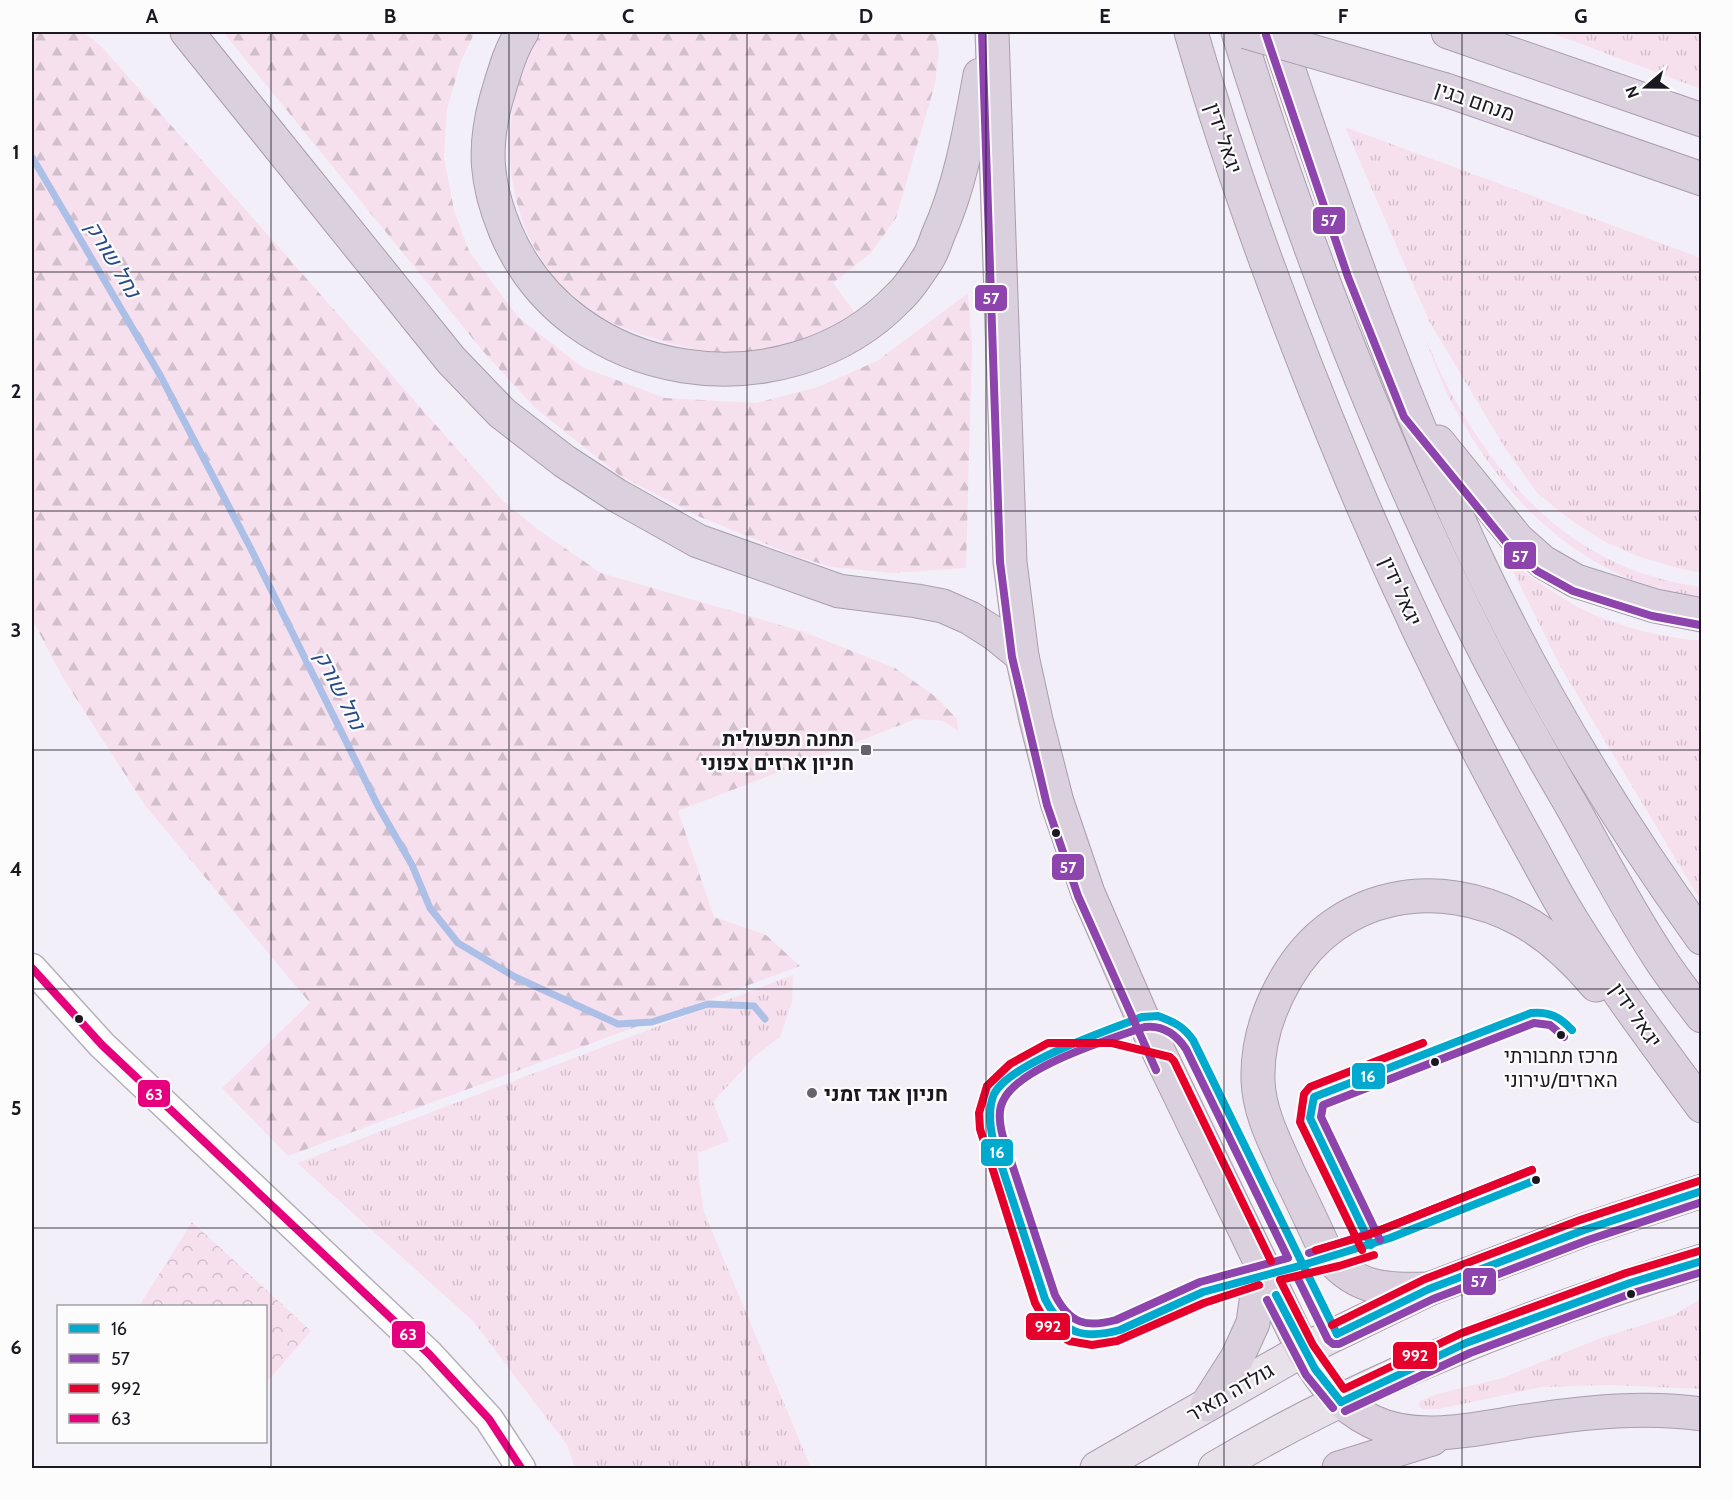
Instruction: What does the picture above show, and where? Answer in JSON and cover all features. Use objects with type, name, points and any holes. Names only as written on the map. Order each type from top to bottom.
[{"type":"highway","points":[[187,32],[451,360],[502,413],[564,461],[616,495],[699,541],[839,591],[943,606],[970,618],[995,634],[1022,656]]},
{"type":"highway","points":[[522,32],[505,68],[491,121],[487,164],[496,209],[513,251],[544,294],[583,327],[615,347],[649,359],[721,370],[764,367],[795,360],[825,348],[868,325],[900,297],[928,258],[952,204],[971,125],[987,32]]},
{"type":"highway","points":[[992,32],[1010,562],[1022,656],[1036,720],[1057,802],[1088,893],[1142,1017],[1303,1350],[1327,1387],[1341,1402],[1374,1422],[1396,1429],[1435,1432],[1462,1431],[1611,1411],[1684,1411],[1701,1414]]},
{"type":"highway","name":"יגאל ידין","points":[[1191,32],[1212,103],[1303,358],[1376,537],[1425,644],[1480,757],[1570,917],[1620,994],[1701,1107]]},
{"type":"highway","points":[[1238,32],[1310,246],[1355,362],[1425,527],[1481,644],[1534,740],[1657,954],[1701,1016]]},
{"type":"highway","name":"מנחם בגין","points":[[1246,32],[1446,90],[1701,179]]},
{"type":"highway","points":[[1276,32],[1358,274],[1462,528],[1531,666],[1578,751],[1665,887],[1701,938]]},
{"type":"highway","points":[[1448,32],[1701,120]]},
{"type":"highway","points":[[1412,410],[1517,539],[1543,562],[1576,581],[1655,606],[1701,615]]},
{"type":"highway","points":[[1429,1289],[1378,1287],[1349,1276],[1337,1267],[1326,1252],[1270,1132],[1262,1108],[1258,1083],[1258,1062],[1261,1038],[1269,1014],[1295,963],[1313,942],[1338,921],[1365,908],[1395,898],[1428,894],[1460,898],[1488,906],[1520,920],[1566,952],[1701,1107]]},
{"type":"highway","points":[[1207,1405],[1223,1382],[1253,1323],[1261,1264]]},
{"type":"highway","points":[[1339,1468],[1408,1445],[1462,1431]]},
{"type":"main road","name":"גולדה מאיר","points":[[1097,1468],[1303,1350],[1429,1289],[1584,1230],[1700,1192]]},
{"type":"main road","points":[[1215,1468],[1341,1402],[1467,1343],[1630,1283],[1701,1261]]},
{"type":"street","points":[[32,968],[102,1045],[429,1354],[489,1419],[521,1468]]},
{"type":"green space","points":[[32,32],[83,32],[101,46],[503,501],[540,531],[601,573],[804,632],[895,668],[936,697],[957,719],[958,731],[943,721],[916,719],[678,811],[714,917],[766,935],[800,966],[288,1156],[222,1088],[310,1003],[144,804],[63,678],[32,619]]},
{"type":"green space","points":[[223,32],[475,32],[461,61],[447,109],[444,158],[454,210],[469,251],[518,317],[582,367],[665,398],[756,403],[818,387],[877,361],[968,293],[972,347],[966,568],[892,573],[831,567],[796,556],[700,517],[619,475],[534,407],[482,350]]},
{"type":"green space","points":[[543,32],[935,32],[939,52],[935,84],[896,218],[871,253],[833,283],[856,314],[818,335],[788,346],[763,352],[720,353],[678,346],[621,327],[597,315],[564,287],[547,267],[528,235],[516,199],[510,162],[511,129],[518,84],[528,57]]},
{"type":"green space","points":[[1549,32],[1701,32],[1701,89]]},
{"type":"green space","points":[[1345,127],[1701,258],[1701,573],[1640,557],[1607,543],[1569,519],[1537,493],[1505,448],[1429,321]]},
{"type":"green space","points":[[1422,332],[1451,394],[1478,438],[1528,500],[1556,526],[1588,548],[1622,565],[1660,579],[1701,587],[1701,597],[1657,588],[1617,573],[1580,552],[1546,526],[1516,496],[1489,463],[1465,426],[1444,387]]},
{"type":"green space","points":[[1507,559],[1542,585],[1594,615],[1639,630],[1701,641],[1701,897],[1699,898],[1560,666]]},
{"type":"green space","points":[[793,975],[792,1002],[780,1037],[755,1056],[713,1102],[729,1141],[698,1153],[704,1212],[811,1468],[575,1468],[567,1445],[473,1321],[297,1163]]},
{"type":"green space","points":[[192,1222],[311,1331],[267,1382],[267,1305],[140,1305]]},
{"type":"green space","points":[[1701,1299],[1701,1389],[1611,1385],[1542,1387],[1439,1409],[1422,1409],[1418,1405],[1420,1401],[1437,1394],[1502,1378],[1598,1339],[1674,1315]]},
{"type":"waterway","name":"נחל שורק","points":[[32,157],[160,375],[251,549],[378,806],[412,865],[430,908],[458,943],[515,977],[618,1024],[652,1022],[708,1004],[754,1006],[765,1019]]},
{"type":"transit line","name":"57","points":[[982,32],[1000,562],[1012,657],[1047,805],[1078,896],[1156,1070]]},
{"type":"transit line","name":"57","points":[[1266,35],[1348,277],[1404,417],[1509,546],[1537,571],[1573,591],[1652,616],[1700,625]]},
{"type":"transit line","name":"63","points":[[32,968],[102,1045],[429,1354],[489,1419],[521,1468]]},
{"type":"transit line","name":"16","points":[[1371,1245],[1310,1118],[1314,1097],[1531,1013],[1554,1016],[1572,1030]]},
{"type":"transit line","name":"16","points":[[1158,1016],[1178,1025],[1193,1040],[1303,1265],[1203,1292],[1120,1330],[1085,1334],[1067,1327],[1059,1320],[1045,1299],[993,1140],[990,1117],[992,1099],[1004,1082],[1039,1059],[1142,1017],[1158,1016]]},
{"type":"transit line","name":"57","points":[[1380,1240],[1321,1117],[1323,1105],[1534,1023],[1550,1025],[1564,1037]]},
{"type":"transit line","name":"57","points":[[1145,1027],[1158,1027],[1169,1032],[1186,1049],[1288,1258],[1200,1282],[1116,1320],[1096,1324],[1087,1323],[1073,1318],[1055,1295],[1003,1137],[1000,1110],[1003,1101],[1012,1089],[1045,1066],[1145,1027]]},
{"type":"transit line","name":"992","points":[[1259,1285],[1204,1303],[1117,1341],[1092,1345],[1069,1341],[1049,1328],[1035,1303],[980,1129],[979,1113],[987,1086],[1010,1064],[1048,1043],[1112,1043],[1170,1057],[1174,1061],[1271,1261]]},
{"type":"transit line","name":"992","points":[[1362,1250],[1300,1122],[1304,1094],[1310,1087],[1423,1043]]},
{"type":"transit line","name":"57","points":[[1309,1253],[1386,1228],[1532,1170]]},
{"type":"transit line","name":"992","points":[[1316,1250],[1368,1235],[1532,1170]]},
{"type":"transit line","name":"16","points":[[1303,1265],[1390,1238],[1536,1180]]},
{"type":"transit line","name":"992","points":[[1332,1325],[1425,1279],[1580,1220],[1699,1181]]},
{"type":"transit line","name":"16","points":[[1337,1334],[1429,1289],[1584,1230],[1702,1191]]},
{"type":"transit line","name":"57","points":[[1297,1277],[1328,1340],[1333,1344],[1339,1344],[1433,1299],[1588,1240],[1702,1202]]},
{"type":"transit line","name":"992","points":[[1374,1255],[1280,1280],[1313,1345],[1344,1389],[1462,1333],[1626,1273],[1699,1251]]},
{"type":"transit line","name":"16","points":[[1341,1402],[1466,1343],[1630,1283],[1702,1261]]},
{"type":"transit line","name":"16","points":[[1303,1265],[1337,1334]]},
{"type":"transit line","name":"57","points":[[1345,1411],[1470,1353],[1633,1293],[1702,1272]]},
{"type":"transit line","name":"16","points":[[1276,1295],[1315,1369],[1341,1402]]},
{"type":"transit line","name":"57","points":[[1267,1300],[1306,1375],[1333,1408]]},
{"type":"place","name":"תחנה תפעולית חניון ארזים צפוני","points":[[866,750]]},
{"type":"place","name":"מרכז תחבורתי הארזים/עירוני","points":[[1561,1035]]},
{"type":"place","name":"חניון אגד זמני","points":[[812,1093]]}]
